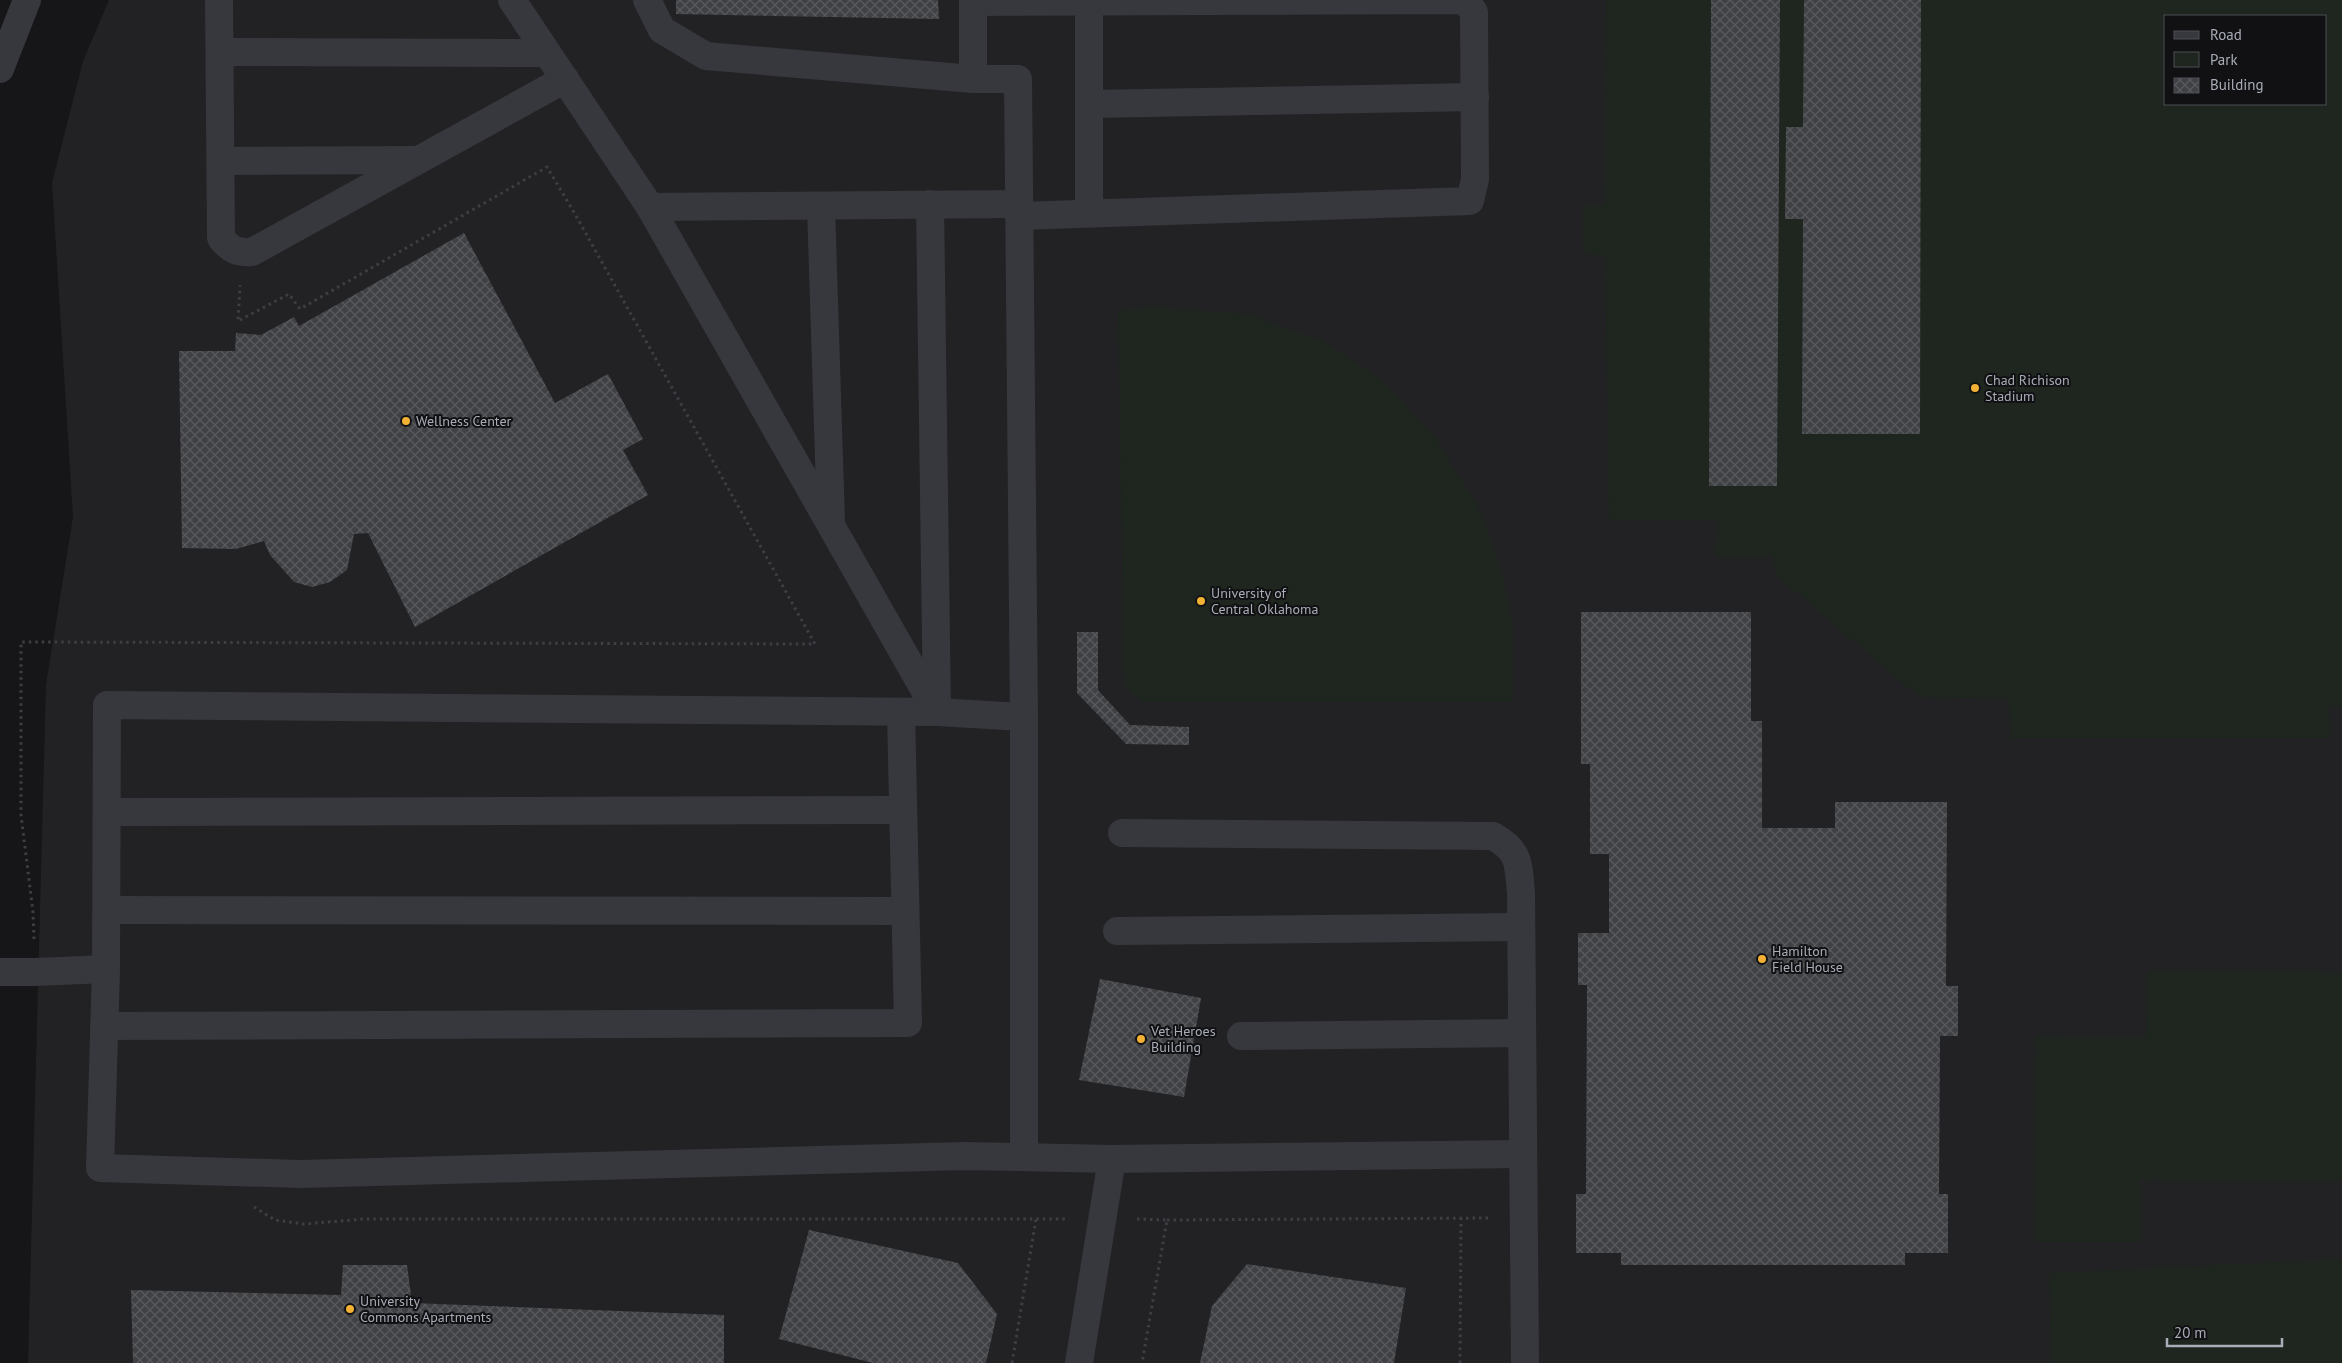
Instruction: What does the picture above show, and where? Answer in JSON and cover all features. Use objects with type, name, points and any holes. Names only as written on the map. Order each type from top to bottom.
[{"type":"street","points":[[0,69],[27,0]]},
{"type":"street","points":[[219,0],[221,238],[228,247],[240,253],[252,252],[565,79]]},
{"type":"street","points":[[512,0],[650,207],[936,712]]},
{"type":"street","points":[[647,0],[662,30],[706,56],[973,79],[1018,79],[1024,717],[1024,1157]]},
{"type":"street","points":[[650,207],[930,204],[1089,213],[1470,201],[1475,179],[1474,12],[1465,0],[973,1],[973,79]]},
{"type":"street","points":[[1089,1],[1089,213]]},
{"type":"street","points":[[220,52],[547,52]]},
{"type":"street","points":[[1089,104],[1475,96]]},
{"type":"street","points":[[221,161],[419,160]]},
{"type":"street","points":[[930,204],[936,712]]},
{"type":"street","points":[[821,206],[831,526]]},
{"type":"street","points":[[1024,717],[936,712],[107,705],[107,910],[100,1168],[301,1174],[964,1156],[1112,1160],[1523,1154]]},
{"type":"street","points":[[104,1026],[908,1024],[901,712]]},
{"type":"street","points":[[107,812],[903,810]]},
{"type":"street","points":[[1122,833],[1493,836],[1509,845],[1518,858],[1521,927],[1525,1363]]},
{"type":"street","points":[[107,910],[905,911]]},
{"type":"street","points":[[1117,931],[1521,927]]},
{"type":"street","points":[[0,972],[106,969]]},
{"type":"street","points":[[1241,1036],[1522,1033]]},
{"type":"street","points":[[1079,1363],[1112,1160]]},
{"type":"path","points":[[35,972],[33,912],[21,815],[21,642],[815,644],[576,214],[547,167],[300,309],[290,294],[238,321],[240,277]]},
{"type":"path","points":[[251,1206],[275,1220],[304,1224],[364,1220],[1036,1220],[1012,1363]]},
{"type":"path","points":[[1460,1363],[1461,1218]]},
{"type":"path","points":[[1167,1220],[1523,1218]]},
{"type":"shaded area","name":"University of Central Oklahoma","points":[[109,0],[2342,0],[2342,1363],[28,1363],[46,685],[73,517],[52,183],[83,61]]},
{"type":"green space","name":"Chad Richison Stadium","points":[[1606,0],[2342,0],[2342,707],[2329,706],[2330,738],[2010,738],[2009,699],[1919,697],[1776,575],[1773,556],[1715,556],[1719,520],[1609,520],[1605,256],[1583,253],[1583,204],[1604,205]]},
{"type":"green space","points":[[1152,307],[1247,314],[1321,340],[1381,379],[1434,436],[1478,506],[1501,568],[1513,626],[1513,702],[1142,702],[1124,685],[1118,310]]},
{"type":"green space","points":[[2147,971],[2342,972],[2342,1181],[2141,1180],[2141,1242],[2035,1242],[2036,1036],[2146,1037]]},
{"type":"green space","points":[[2342,1259],[2342,1363],[2051,1363],[2049,1273]]},
{"type":"building","points":[[676,0],[938,0],[939,19],[676,14]]},
{"type":"building","points":[[1711,0],[1780,0],[1777,486],[1709,486]]},
{"type":"building","points":[[1804,0],[1921,0],[1920,434],[1802,434],[1803,219],[1785,219],[1786,127],[1803,127]]},
{"type":"building","name":"Wellness Center","points":[[464,233],[555,403],[608,374],[643,439],[623,450],[648,495],[415,627],[368,533],[354,534],[347,570],[330,582],[312,587],[294,582],[270,555],[264,541],[236,549],[182,548],[179,351],[235,351],[236,333],[261,335],[294,317],[299,326]]},
{"type":"building","name":"Hamilton Field House","points":[[1581,612],[1751,612],[1751,721],[1762,721],[1762,828],[1835,828],[1835,802],[1947,802],[1946,986],[1958,986],[1958,1036],[1940,1036],[1939,1194],[1948,1194],[1948,1253],[1905,1253],[1905,1265],[1621,1265],[1621,1253],[1576,1253],[1576,1194],[1586,1194],[1587,985],[1578,985],[1578,933],[1609,933],[1609,854],[1590,854],[1590,764],[1581,764]]},
{"type":"building","points":[[1077,632],[1098,632],[1098,690],[1130,725],[1189,727],[1189,745],[1126,744],[1077,693]]},
{"type":"building","name":"Vet Heroes Building","points":[[1100,979],[1201,998],[1184,1097],[1079,1080]]},
{"type":"building","points":[[809,1230],[958,1263],[997,1314],[986,1363],[873,1363],[779,1339]]},
{"type":"building","points":[[1247,1264],[1406,1288],[1394,1363],[1200,1363],[1212,1306]]},
{"type":"building","name":"University Commons Apartments","points":[[343,1265],[407,1265],[412,1303],[724,1315],[724,1363],[133,1363],[131,1290],[341,1295]]},
{"type":"place","name":"Chad Richison Stadium","points":[[1975,388]]},
{"type":"place","name":"Wellness Center","points":[[406,421]]},
{"type":"place","name":"University of Central Oklahoma","points":[[1201,601]]},
{"type":"place","name":"Hamilton Field House","points":[[1762,959]]},
{"type":"place","name":"Vet Heroes Building","points":[[1141,1039]]},
{"type":"place","name":"University Commons Apartments","points":[[350,1309]]}]
